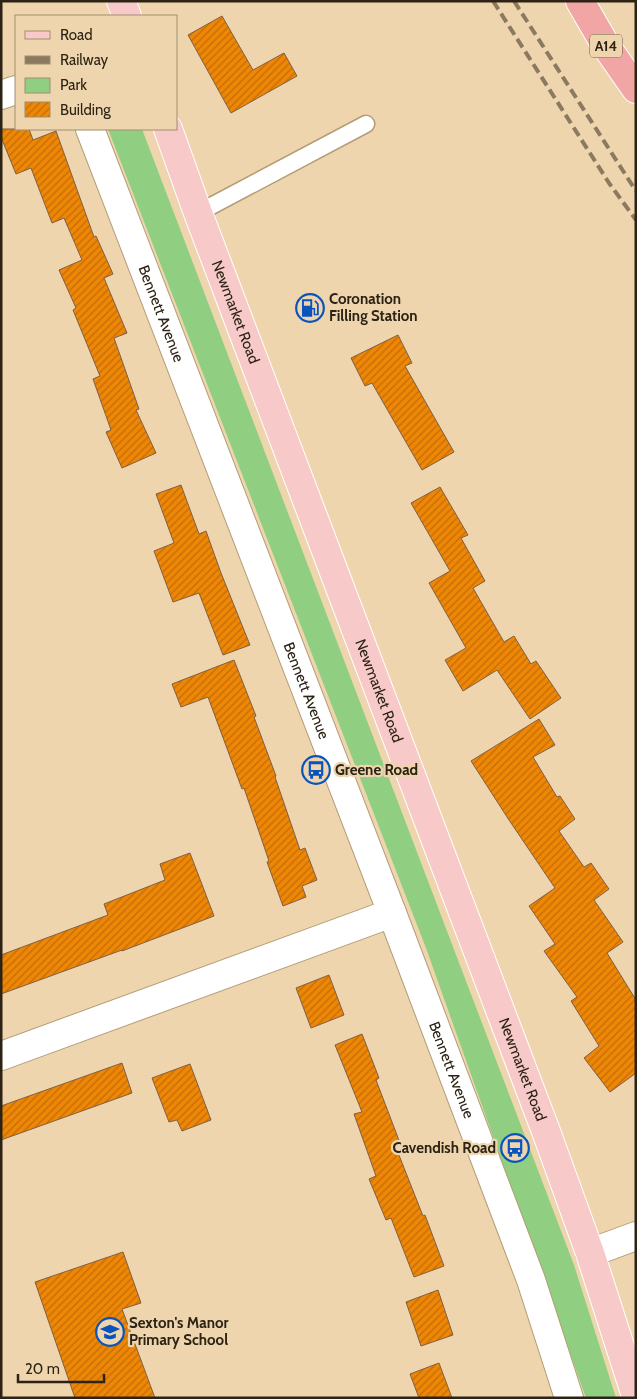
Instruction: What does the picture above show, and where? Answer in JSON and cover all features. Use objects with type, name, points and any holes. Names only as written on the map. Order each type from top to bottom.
[{"type":"highway","name":"A14","points":[[580,1],[606,46],[636,89]]},
{"type":"main road","points":[[121,1],[127,15]]},
{"type":"main road","name":"Newmarket Road","points":[[168,130],[198,213],[537,1106],[590,1253],[636,1396]]},
{"type":"street","points":[[1,95],[15,90]]},
{"type":"street","name":"Bennett Avenue","points":[[90,130],[392,913],[531,1280],[568,1398]]},
{"type":"street","points":[[1,1056],[392,913]]},
{"type":"street","points":[[590,1253],[636,1236]]},
{"type":"lane","points":[[198,213],[366,124]]},
{"type":"green space","points":[[108,130],[142,130],[574,1265],[616,1398],[586,1398],[426,948]]},
{"type":"building","points":[[222,16],[253,70],[284,53],[297,76],[231,113],[188,35]]},
{"type":"building","points":[[1,129],[29,130],[33,140],[56,131],[94,237],[96,236],[113,274],[104,278],[127,333],[114,338],[139,409],[136,410],[156,453],[122,468],[106,432],[111,430],[93,379],[100,376],[73,310],[76,308],[59,270],[82,260],[64,218],[52,223],[31,168],[16,174],[1,137]]},
{"type":"building","points":[[398,335],[412,363],[405,366],[454,452],[422,470],[372,383],[365,386],[351,358]]},
{"type":"building","points":[[181,485],[199,534],[206,531],[250,645],[223,655],[199,593],[173,602],[154,551],[174,543],[156,494]]},
{"type":"building","points":[[440,487],[468,535],[461,538],[485,581],[473,588],[504,642],[514,636],[531,664],[536,661],[561,698],[530,719],[497,670],[463,691],[445,660],[466,648],[429,583],[450,571],[411,503]]},
{"type":"building","points":[[234,660],[256,716],[254,717],[276,776],[300,850],[305,848],[317,880],[302,886],[306,897],[283,906],[244,788],[242,789],[208,697],[181,707],[172,684]]},
{"type":"building","points":[[539,719],[555,745],[533,757],[557,797],[560,796],[575,819],[559,831],[584,867],[591,863],[609,889],[594,900],[623,942],[607,953],[636,1000],[636,1073],[610,1092],[584,1058],[599,1046],[571,1001],[577,997],[544,951],[555,944],[529,906],[555,888],[471,761]]},
{"type":"building","points":[[190,853],[214,916],[1,994],[1,955],[108,915],[104,904],[165,880],[160,864]]},
{"type":"building","points":[[329,975],[344,1015],[311,1028],[296,988]]},
{"type":"building","points":[[362,1034],[379,1078],[376,1080],[400,1143],[395,1145],[423,1216],[425,1215],[444,1266],[414,1277],[391,1218],[386,1220],[369,1179],[376,1176],[354,1114],[362,1112],[335,1045]]},
{"type":"building","points":[[122,1063],[132,1093],[1,1140],[1,1106]]},
{"type":"building","points":[[190,1064],[211,1120],[182,1131],[177,1120],[169,1122],[152,1078]]},
{"type":"building","points":[[123,1252],[141,1303],[122,1309],[155,1398],[75,1398],[35,1282]]},
{"type":"building","points":[[438,1290],[453,1335],[421,1346],[406,1302]]},
{"type":"building","points":[[439,1363],[452,1398],[419,1398],[410,1374]]},
{"type":"railway","points":[[493,1],[609,183],[636,220]]},
{"type":"railway","points":[[514,1],[636,191]]},
{"type":"place","name":"Coronation Filling Station","points":[[310,308]]},
{"type":"place","name":"Greene Road","points":[[316,770]]},
{"type":"place","name":"Cavendish Road","points":[[515,1148]]},
{"type":"place","name":"Sexton's Manor Primary School","points":[[110,1332]]}]
